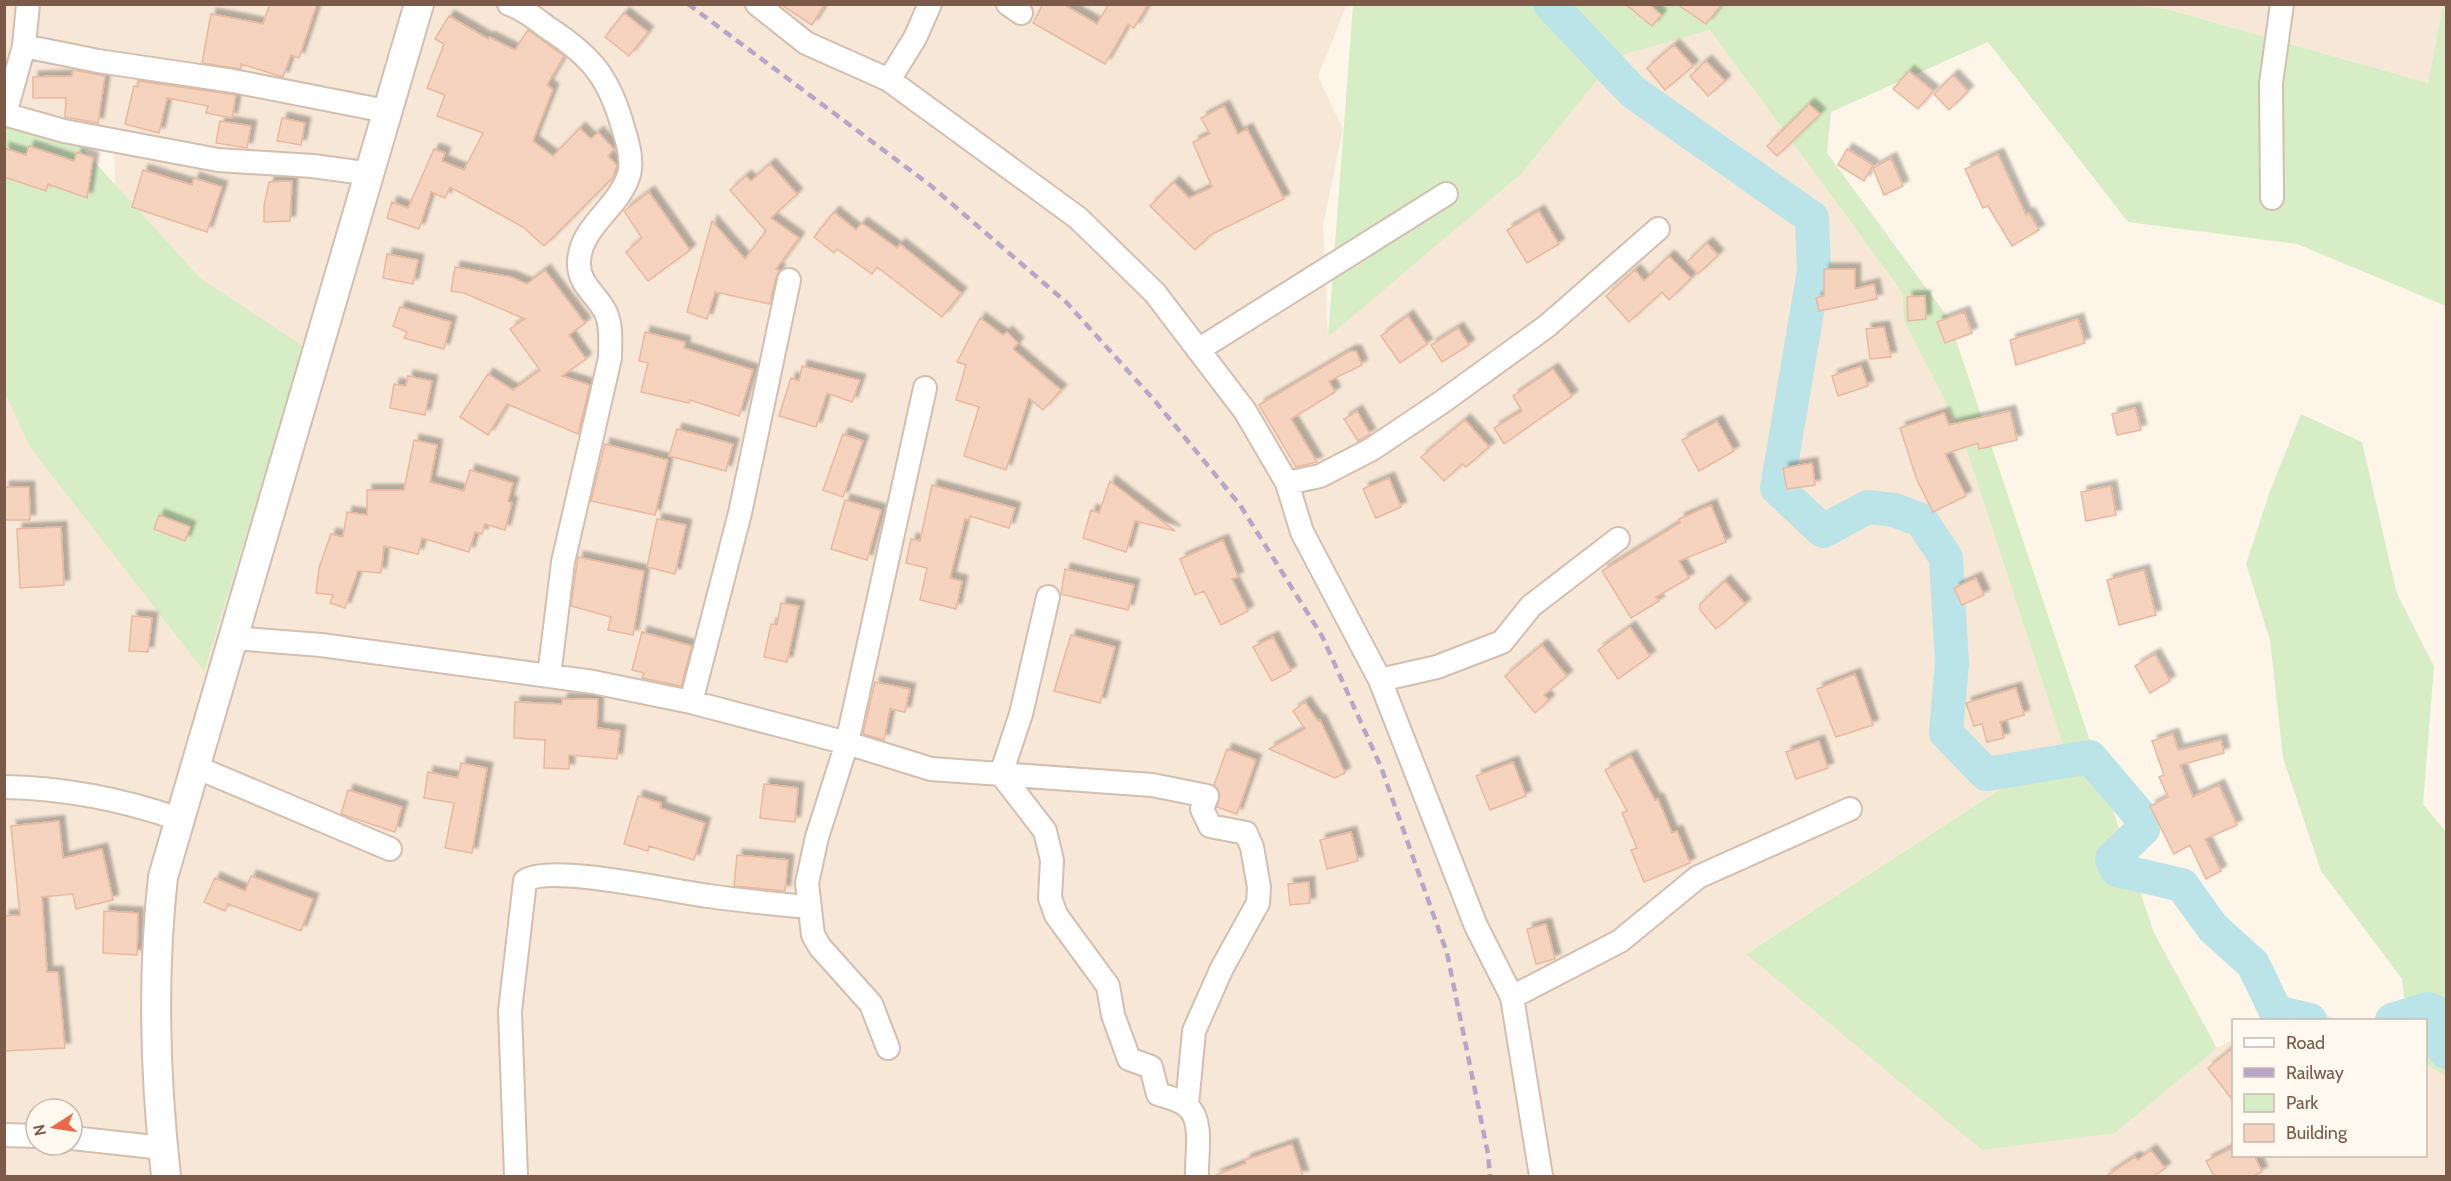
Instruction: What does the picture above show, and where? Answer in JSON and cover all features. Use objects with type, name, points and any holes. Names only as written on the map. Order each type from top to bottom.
[{"type":"street","points":[[28,4],[24,46],[5,114],[64,130],[218,160],[313,166],[370,174]]},
{"type":"street","points":[[166,1176],[157,1020],[156,937],[164,877],[179,819],[418,4]]},
{"type":"street","points":[[509,4],[523,10],[573,44],[594,63],[617,104],[628,143],[630,165],[628,179],[619,195],[585,238],[579,261],[580,278],[606,312],[611,331],[610,358],[563,562],[549,676]]},
{"type":"street","points":[[757,4],[806,43],[889,80],[934,110],[1077,218],[1155,293],[1245,411],[1287,483],[1302,532],[1380,680],[1476,926],[1512,997],[1541,1176]]},
{"type":"street","points":[[889,80],[915,38],[930,4]]},
{"type":"street","points":[[2272,198],[2271,83],[2282,4]]},
{"type":"street","points":[[24,46],[87,59],[233,81],[386,111]]},
{"type":"street","points":[[1198,350],[1446,194]]},
{"type":"street","points":[[1287,483],[1320,476],[1372,449],[1433,408],[1547,326],[1658,229]]},
{"type":"street","points":[[691,702],[740,513],[789,280]]},
{"type":"street","points":[[888,1048],[871,1004],[820,947],[813,935],[807,883],[817,837],[847,743],[925,388]]},
{"type":"street","points":[[1380,680],[1437,667],[1502,642],[1531,606],[1618,539]]},
{"type":"street","points":[[1001,774],[1020,714],[1048,597]]},
{"type":"street","points":[[233,638],[321,645],[549,676],[691,702],[847,743],[931,769],[1152,785],[1207,796],[1202,808],[1210,826],[1246,833],[1252,847],[1259,886],[1258,903],[1222,968],[1194,1031],[1187,1105]]},
{"type":"street","points":[[196,767],[390,849]]},
{"type":"street","points":[[1001,774],[1045,831],[1052,860],[1050,898],[1056,915],[1108,986],[1113,1015],[1129,1059],[1151,1067],[1158,1094],[1187,1105],[1194,1113],[1197,1125],[1197,1176]]},
{"type":"street","points":[[4,787],[67,791],[115,798],[179,819]]},
{"type":"street","points":[[1512,997],[1620,942],[1698,877],[1850,809]]},
{"type":"street","points":[[516,1176],[510,1011],[525,881],[531,876],[540,875],[581,876],[710,897],[809,907]]},
{"type":"street","points":[[4,1135],[24,1136]]},
{"type":"street","points":[[84,1139],[163,1148]]},
{"type":"shaded area","points":[[5,5],[1347,5],[1318,76],[1343,129],[1323,225],[1328,336],[1522,173],[1616,57],[1710,30],[1902,292],[1904,321],[1960,430],[2064,748],[1747,953],[2115,1132],[2217,1048],[2232,1040],[2232,1157],[2427,1157],[2427,1066],[2446,1076],[2446,1176],[5,1176],[4,273],[200,278],[116,219],[114,153],[5,124]]},
{"type":"shaded area","points":[[2131,5],[2443,5],[2428,83],[2168,9]]},
{"type":"shaded area","points":[[2305,1004],[2336,1019],[2274,1019]]},
{"type":"green space","points":[[1353,5],[2131,5],[2167,9],[2428,83],[2443,5],[2446,5],[2446,306],[2297,244],[2128,222],[1988,42],[1831,112],[1827,153],[1949,319],[2154,933],[2217,1048],[2115,1133],[1982,1150],[1746,954],[2064,748],[1960,430],[1904,321],[1902,292],[1710,30],[1616,57],[1522,173],[1328,337]]},
{"type":"green space","points":[[4,124],[80,146],[200,278],[304,347],[204,671],[30,447],[5,393]]},
{"type":"green space","points":[[2301,414],[2362,442],[2397,594],[2434,666],[2423,804],[2446,832],[2446,1076],[2427,1066],[2427,1019],[2402,1019],[2406,1016],[2402,979],[2321,871],[2283,758],[2270,640],[2246,564],[2270,491]]},
{"type":"building","points":[[270,4],[317,4],[299,58],[291,55],[283,77],[241,64],[241,69],[202,63],[211,14],[263,24]]},
{"type":"building","points":[[780,4],[825,4],[812,25]]},
{"type":"building","points":[[1043,4],[1063,4],[1097,24],[1109,4],[1148,4],[1134,28],[1128,24],[1105,64],[1033,23]]},
{"type":"building","points":[[1625,4],[1649,4],[1661,15],[1652,26]]},
{"type":"building","points":[[1677,4],[1722,4],[1706,24]]},
{"type":"building","points":[[624,13],[648,32],[629,56],[605,37]]},
{"type":"building","points":[[449,16],[488,39],[489,37],[515,50],[528,30],[564,56],[547,85],[553,89],[533,141],[553,156],[580,128],[591,139],[598,132],[614,149],[608,156],[617,165],[613,177],[544,246],[523,227],[450,187],[445,198],[431,192],[419,229],[387,218],[392,202],[408,208],[434,149],[445,153],[442,161],[464,170],[483,133],[437,116],[445,95],[427,88],[444,44],[435,39]]},
{"type":"building","points":[[1674,45],[1693,66],[1665,90],[1647,68]]},
{"type":"building","points":[[1706,61],[1725,81],[1708,96],[1690,76]]},
{"type":"building","points":[[73,70],[105,76],[98,123],[65,117],[66,98],[33,98],[33,77],[72,76]]},
{"type":"building","points":[[1909,71],[1933,91],[1918,109],[1893,89]]},
{"type":"building","points":[[1953,75],[1968,91],[1949,110],[1934,94]]},
{"type":"building","points":[[138,81],[236,95],[232,118],[206,113],[208,106],[167,98],[159,133],[125,124],[134,86],[138,87]]},
{"type":"building","points":[[1809,104],[1820,114],[1777,156],[1767,146]]},
{"type":"building","points":[[1224,106],[1238,134],[1247,129],[1284,199],[1210,235],[1195,250],[1150,206],[1174,182],[1189,198],[1212,187],[1193,142],[1210,134],[1201,118]]},
{"type":"building","points":[[282,118],[305,123],[301,145],[277,141]]},
{"type":"building","points":[[220,121],[251,126],[247,148],[216,143]]},
{"type":"building","points":[[29,146],[74,161],[77,152],[93,158],[87,198],[48,184],[46,191],[4,177],[4,148],[26,155]]},
{"type":"building","points":[[1847,149],[1873,165],[1864,181],[1838,165]]},
{"type":"building","points":[[1998,154],[2026,215],[2029,213],[2039,230],[2012,246],[1988,206],[1983,208],[1965,169]]},
{"type":"building","points":[[1891,158],[1903,186],[1884,195],[1873,168]]},
{"type":"building","points":[[770,164],[797,194],[771,218],[799,238],[776,269],[780,270],[776,277],[770,304],[715,292],[707,319],[687,312],[712,221],[745,259],[766,231],[730,190],[746,176],[751,181]]},
{"type":"building","points":[[143,170],[192,185],[194,178],[222,187],[207,232],[132,207]]},
{"type":"building","points":[[292,181],[290,221],[264,222],[264,206],[269,182]]},
{"type":"building","points":[[649,192],[690,250],[648,281],[626,252],[642,238],[624,211]]},
{"type":"building","points":[[1539,211],[1559,244],[1527,263],[1507,230]]},
{"type":"building","points":[[834,212],[856,230],[862,223],[897,248],[900,244],[961,293],[942,317],[877,267],[872,274],[837,249],[834,253],[814,237]]},
{"type":"building","points":[[1707,243],[1718,255],[1698,274],[1687,262]]},
{"type":"building","points":[[387,254],[418,260],[413,284],[383,278]]},
{"type":"building","points":[[1669,256],[1691,278],[1669,300],[1662,292],[1629,322],[1606,296],[1635,270],[1644,281]]},
{"type":"building","points":[[455,267],[511,277],[527,284],[545,270],[585,323],[569,335],[586,359],[562,376],[590,385],[578,434],[507,404],[488,435],[460,417],[488,374],[513,390],[540,370],[510,329],[525,319],[464,293],[451,291]]},
{"type":"building","points":[[1824,269],[1855,269],[1855,289],[1874,284],[1877,299],[1819,311],[1816,298],[1824,296]]},
{"type":"building","points":[[1925,296],[1926,319],[1908,321],[1907,297]]},
{"type":"building","points":[[400,307],[451,322],[444,349],[404,338],[407,332],[393,326]]},
{"type":"building","points":[[1964,312],[1972,333],[1945,343],[1937,322]]},
{"type":"building","points":[[1408,316],[1427,344],[1400,363],[1381,336]]},
{"type":"building","points":[[980,318],[1003,335],[1007,332],[1018,343],[1013,349],[1061,390],[1043,410],[1029,398],[1006,470],[964,456],[979,407],[956,400],[966,365],[957,362]]},
{"type":"building","points":[[2078,319],[2085,343],[2016,365],[2010,340]]},
{"type":"building","points":[[1884,327],[1891,357],[1870,359],[1866,329]]},
{"type":"building","points":[[1458,328],[1469,345],[1442,362],[1431,345]]},
{"type":"building","points":[[645,332],[685,342],[684,348],[753,370],[739,416],[690,400],[689,403],[641,392],[648,363],[639,361]]},
{"type":"building","points":[[1350,351],[1356,351],[1362,365],[1329,381],[1335,392],[1291,419],[1317,462],[1296,467],[1259,405]]},
{"type":"building","points":[[802,366],[860,380],[852,402],[827,393],[816,427],[779,416],[791,378],[799,381]]},
{"type":"building","points":[[1861,366],[1868,386],[1838,396],[1832,376]]},
{"type":"building","points":[[1553,369],[1572,396],[1504,444],[1494,428],[1522,411],[1513,396]]},
{"type":"building","points":[[408,376],[432,381],[425,415],[390,408],[394,384],[406,386]]},
{"type":"building","points":[[2135,408],[2141,430],[2117,435],[2112,414]]},
{"type":"building","points":[[1357,411],[1370,434],[1358,441],[1344,419]]},
{"type":"building","points":[[2010,411],[2017,440],[1979,449],[1978,443],[1945,454],[1966,496],[1933,512],[1917,480],[1900,428],[1944,413],[1949,425]]},
{"type":"building","points":[[1465,420],[1489,447],[1466,467],[1462,464],[1444,481],[1421,457]]},
{"type":"building","points":[[1717,421],[1734,451],[1699,471],[1682,440]]},
{"type":"building","points":[[677,429],[733,444],[726,471],[669,456]]},
{"type":"building","points":[[843,434],[863,441],[843,497],[823,490]]},
{"type":"building","points":[[414,440],[437,445],[430,482],[464,491],[470,470],[513,483],[508,501],[512,503],[505,530],[485,524],[482,534],[475,532],[469,552],[422,538],[418,554],[384,546],[381,573],[358,571],[345,608],[330,603],[333,595],[316,593],[319,568],[331,534],[343,537],[347,512],[367,515],[367,490],[404,490]]},
{"type":"building","points":[[605,444],[668,460],[655,515],[591,501]]},
{"type":"building","points":[[1812,463],[1815,485],[1787,489],[1783,468]]},
{"type":"building","points":[[1389,478],[1401,507],[1376,518],[1363,489]]},
{"type":"building","points":[[1110,481],[1175,531],[1135,521],[1126,552],[1083,538],[1091,510],[1099,513]]},
{"type":"building","points":[[932,485],[1015,508],[1009,528],[970,516],[968,520],[965,519],[950,578],[962,581],[956,609],[920,600],[927,568],[906,563],[911,539],[920,541]]},
{"type":"building","points":[[2111,486],[2116,515],[2086,521],[2081,492]]},
{"type":"building","points":[[4,487],[29,487],[30,520],[4,520]]},
{"type":"building","points":[[845,500],[881,510],[867,560],[831,549]]},
{"type":"building","points":[[1711,505],[1726,542],[1679,561],[1689,578],[1656,597],[1659,601],[1631,618],[1602,571],[1680,523],[1679,519]]},
{"type":"building","points":[[159,515],[190,527],[185,541],[154,529]]},
{"type":"building","points":[[657,519],[686,525],[675,574],[647,567]]},
{"type":"building","points":[[61,527],[64,585],[20,588],[17,529]]},
{"type":"building","points":[[1223,540],[1238,577],[1232,579],[1248,611],[1221,625],[1204,591],[1195,595],[1180,559]]},
{"type":"building","points":[[578,557],[644,571],[633,635],[608,630],[611,617],[571,606]]},
{"type":"building","points":[[1065,569],[1134,585],[1128,610],[1061,594]]},
{"type":"building","points":[[2144,570],[2156,615],[2119,625],[2107,580]]},
{"type":"building","points":[[1976,578],[1984,595],[1962,605],[1954,588]]},
{"type":"building","points":[[1725,581],[1745,604],[1716,629],[1700,610],[1700,604]]},
{"type":"building","points":[[781,603],[799,606],[787,662],[764,657],[771,624],[777,625]]},
{"type":"building","points":[[132,616],[152,618],[148,652],[129,651]]},
{"type":"building","points":[[1630,627],[1650,656],[1618,679],[1598,650]]},
{"type":"building","points":[[642,632],[692,646],[681,686],[642,678],[644,673],[632,670]]},
{"type":"building","points":[[1071,635],[1115,647],[1100,703],[1054,691]]},
{"type":"building","points":[[1273,637],[1291,671],[1272,681],[1253,647]]},
{"type":"building","points":[[1542,645],[1567,676],[1544,695],[1549,700],[1535,713],[1505,676]]},
{"type":"building","points":[[2155,654],[2170,681],[2150,693],[2135,666]]},
{"type":"building","points":[[1855,674],[1873,725],[1836,737],[1817,689]]},
{"type":"building","points":[[875,682],[910,689],[905,712],[890,709],[884,740],[863,734]]},
{"type":"building","points":[[2016,688],[2024,715],[2000,722],[2004,738],[1987,742],[1982,724],[1974,726],[1966,703]]},
{"type":"building","points":[[562,699],[598,699],[597,728],[620,731],[617,759],[569,755],[569,769],[544,768],[545,740],[514,738],[515,702],[562,704]]},
{"type":"building","points":[[1305,702],[1318,721],[1320,720],[1345,773],[1335,778],[1269,749],[1305,729],[1293,711]]},
{"type":"building","points":[[2173,734],[2178,750],[2221,740],[2224,753],[2180,765],[2193,797],[2219,785],[2237,825],[2205,839],[2221,871],[2206,879],[2190,845],[2174,854],[2150,806],[2168,797],[2159,777],[2164,775],[2152,741]]},
{"type":"building","points":[[1819,741],[1828,768],[1796,779],[1786,752]]},
{"type":"building","points":[[1227,749],[1256,760],[1237,814],[1217,807],[1220,794],[1214,785]]},
{"type":"building","points":[[1631,756],[1655,800],[1658,799],[1672,833],[1677,831],[1690,863],[1644,882],[1631,850],[1637,848],[1622,813],[1627,811],[1605,770]]},
{"type":"building","points":[[1513,762],[1526,796],[1490,810],[1476,776]]},
{"type":"building","points":[[461,763],[487,768],[472,853],[445,848],[454,803],[424,798],[428,772],[458,778]]},
{"type":"building","points":[[764,784],[798,788],[795,822],[760,818]]},
{"type":"building","points":[[348,790],[402,807],[395,832],[341,814]]},
{"type":"building","points":[[638,796],[661,803],[660,808],[705,823],[694,860],[649,846],[648,851],[624,844]]},
{"type":"building","points":[[59,821],[63,858],[102,849],[113,900],[76,909],[73,894],[42,897],[47,972],[58,972],[65,1048],[4,1051],[4,916],[20,915],[11,826]]},
{"type":"building","points":[[1351,832],[1358,861],[1327,869],[1320,840]]},
{"type":"building","points":[[737,855],[788,860],[785,891],[734,886]]},
{"type":"building","points":[[251,876],[313,899],[301,931],[228,904],[225,911],[204,902],[215,878],[245,891]]},
{"type":"building","points":[[1309,882],[1310,903],[1290,905],[1288,884]]},
{"type":"building","points":[[104,911],[138,913],[137,955],[103,953]]},
{"type":"building","points":[[1546,924],[1555,959],[1536,964],[1527,929]]},
{"type":"building","points":[[2232,1049],[2232,1099],[2208,1068]]},
{"type":"building","points":[[1292,1144],[1303,1176],[1214,1176],[1246,1163],[1245,1160]]},
{"type":"building","points":[[2232,1148],[2232,1157],[2255,1157],[2262,1172],[2253,1176],[2214,1176],[2206,1161]]},
{"type":"building","points":[[2151,1150],[2165,1168],[2154,1176],[2106,1176],[2135,1157],[2138,1160]]},
{"type":"waterway","points":[[1550,4],[1633,92],[1812,218],[1814,271],[1777,488],[1823,531],[1868,507],[1894,510],[1921,520],[1946,558],[1952,663],[1946,733],[1986,774],[2090,757],[2141,817],[2143,829],[2112,859],[2117,870],[2182,885],[2213,928],[2253,964],[2276,1012],[2306,1019]]},
{"type":"waterway","points":[[2395,1019],[2428,1009],[2446,1016],[2438,1043],[2446,1052]]},
{"type":"railway","points":[[688,4],[930,185],[1067,303],[1155,401],[1240,505],[1322,636],[1381,767],[1447,953],[1488,1154],[1490,1176]]}]
